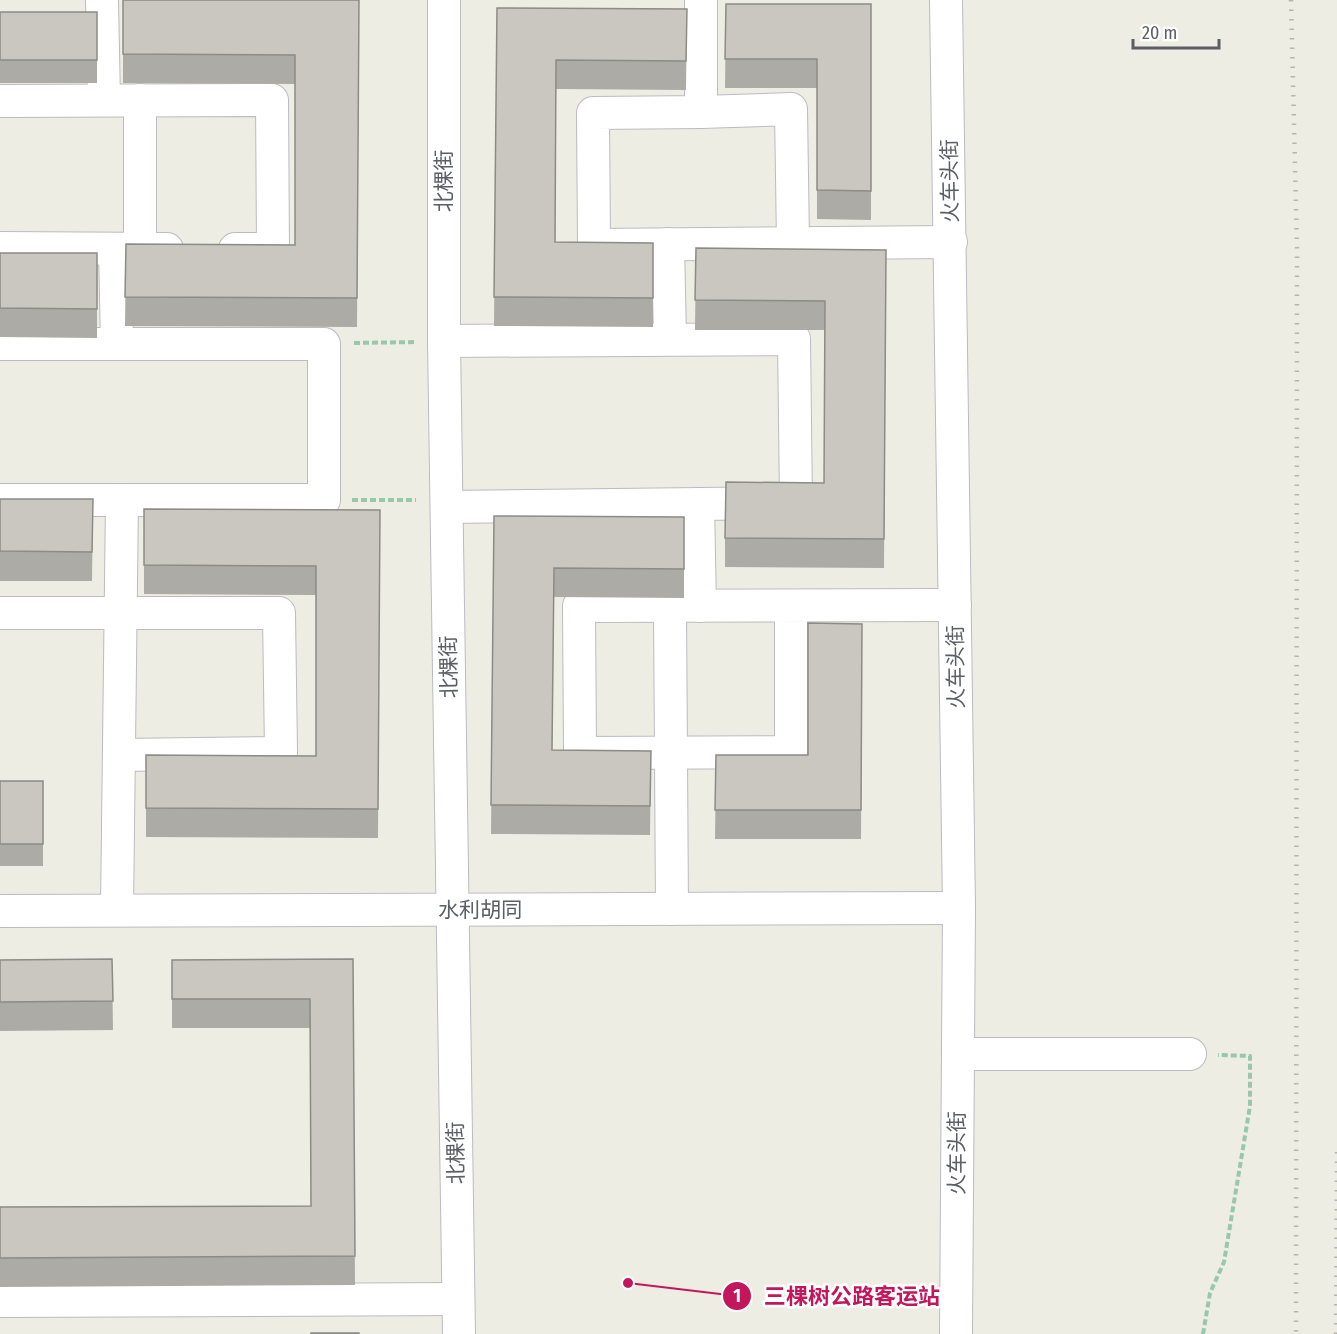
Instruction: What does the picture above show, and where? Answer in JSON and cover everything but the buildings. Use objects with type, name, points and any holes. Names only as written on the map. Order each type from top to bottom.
[{"type":"street","points":[[102,0],[105,100]]},
{"type":"street","name":"北棵街","points":[[444,0],[444,341],[459,1334]]},
{"type":"street","points":[[701,0],[701,111]]},
{"type":"street","name":"火车头街","points":[[946,0],[959,908],[956,1334]]},
{"type":"street","points":[[0,100],[272,100],[273,249],[0,248]]},
{"type":"street","points":[[117,344],[128,249],[140,100]]},
{"type":"street","points":[[793,243],[791,110],[593,113],[594,245],[951,242]]},
{"type":"street","points":[[668,244],[670,339]]},
{"type":"street","points":[[444,341],[794,339],[796,503],[446,503]]},
{"type":"street","points":[[0,344],[324,344],[324,500],[0,500]]},
{"type":"street","points":[[117,910],[122,500]]},
{"type":"street","points":[[672,909],[670,752],[698,504]]},
{"type":"street","points":[[790,606],[791,752],[580,753],[579,606],[955,605]]},
{"type":"street","points":[[0,613],[279,613],[281,753],[119,755]]},
{"type":"street","name":"水利胡同","points":[[0,911],[959,908]]},
{"type":"street","points":[[958,1054],[1190,1054]]},
{"type":"street","points":[[0,1301],[458,1299]]},
{"type":"path","points":[[324,344],[444,341]]},
{"type":"path","points":[[324,500],[446,503]]},
{"type":"path","points":[[1190,1054],[1250,1056],[1250,1106],[1224,1262],[1210,1293],[1203,1334]]},
{"type":"railway","points":[[1291,0],[1297,248],[1296,1334]]},
{"type":"railway","points":[[1336,1334],[1337,1149]]},
{"type":"place","name":"三棵树公路客运站","points":[[628,1283]]}]
